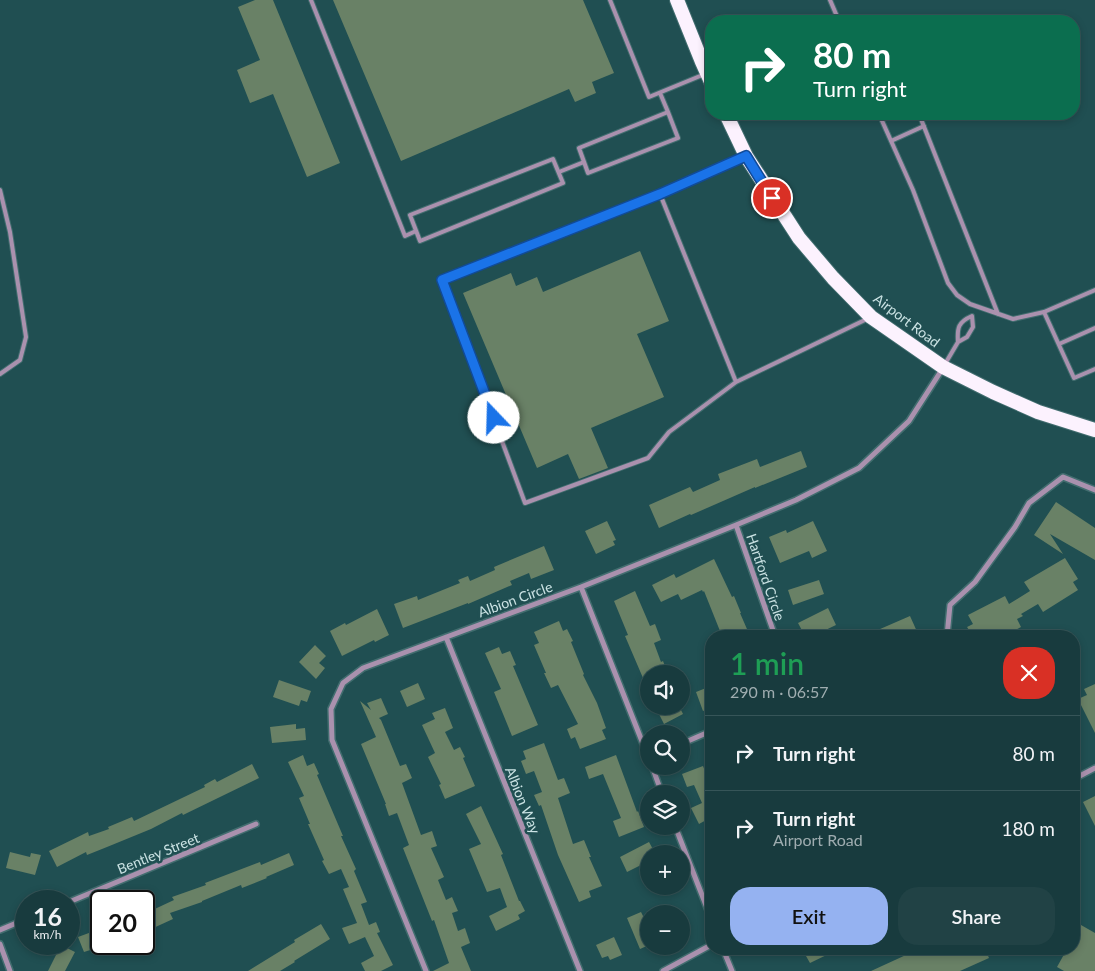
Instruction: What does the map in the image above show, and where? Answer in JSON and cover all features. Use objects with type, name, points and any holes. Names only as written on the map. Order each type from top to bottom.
[{"type":"highway","points":[[677,0],[705,68]]},
{"type":"highway","name":"Airport Road","points":[[729,120],[746,156],[799,238],[833,278],[871,317],[943,367],[1038,412],[1095,430]]},
{"type":"street","name":"Albion Circle","points":[[426,971],[332,740],[332,709],[343,683],[363,668],[581,587],[736,525],[796,500],[859,468],[909,421],[943,367]]},
{"type":"street","points":[[948,630],[950,605],[975,582],[1016,527],[1029,503],[1063,477],[1095,490]]},
{"type":"street","name":"Hartford Circle","points":[[736,525],[773,630]]},
{"type":"street","points":[[581,587],[640,735]]},
{"type":"street","name":"Albion Way","points":[[446,637],[580,971]]},
{"type":"street","points":[[690,740],[705,734]]},
{"type":"street","points":[[1080,776],[1095,768]]},
{"type":"street","name":"Bentley Street","points":[[80,897],[256,824]]},
{"type":"street","points":[[679,835],[705,903]]},
{"type":"street","points":[[0,930],[15,924]]},
{"type":"street","points":[[0,944],[10,971]]},
{"type":"street","points":[[663,971],[705,948]]},
{"type":"street","points":[[726,955],[732,971]]},
{"type":"lane","points":[[311,0],[405,236],[416,231]]},
{"type":"lane","points":[[610,0],[648,97],[705,79]]},
{"type":"lane","points":[[830,0],[836,15]]},
{"type":"lane","points":[[660,93],[668,112],[678,138],[588,173],[579,148],[668,112]]},
{"type":"lane","points":[[882,120],[913,190],[948,283],[957,295],[970,304],[1013,319],[1044,312],[1095,290]]},
{"type":"lane","points":[[922,120],[998,314]]},
{"type":"lane","points":[[891,141],[924,126]]},
{"type":"lane","points":[[746,156],[660,194],[442,280],[525,503],[648,458],[669,432],[736,382],[871,317]]},
{"type":"lane","points":[[553,159],[563,183],[420,241],[416,231],[410,215],[553,159]]},
{"type":"lane","points":[[559,172],[584,162]]},
{"type":"lane","points":[[0,190],[10,232],[26,337],[20,360],[0,374]]},
{"type":"lane","points":[[660,194],[736,382]]},
{"type":"lane","points":[[1044,312],[1074,378],[1095,369]]},
{"type":"lane","points":[[943,367],[958,342],[967,337],[973,327],[972,316],[964,319],[958,329],[958,342]]},
{"type":"lane","points":[[1059,344],[1095,328]]},
{"type":"building","points":[[255,0],[273,0],[340,163],[307,177],[273,94],[250,103],[237,70],[260,60],[238,7]]},
{"type":"building","points":[[333,0],[583,0],[614,73],[592,82],[596,93],[575,102],[569,89],[401,161]]},
{"type":"building","points":[[640,251],[669,321],[637,334],[664,397],[591,428],[608,468],[579,479],[568,454],[537,468],[463,293],[511,273],[516,286],[537,277],[543,292]]},
{"type":"building","points":[[801,451],[807,467],[659,528],[649,505],[690,487],[693,492],[720,480],[718,474],[757,459],[760,467]]},
{"type":"building","points":[[1056,502],[1095,528],[1095,560],[1050,534],[1063,554],[1034,535]]},
{"type":"building","points":[[607,521],[616,540],[613,541],[615,545],[596,554],[585,531]]},
{"type":"building","points":[[813,521],[827,551],[812,558],[809,551],[780,563],[769,537],[786,530],[787,533]]},
{"type":"building","points":[[544,546],[554,570],[531,579],[529,573],[510,581],[512,585],[468,604],[403,628],[394,604],[417,596],[418,600],[460,583],[458,580],[468,576],[470,581],[495,570],[494,567]]},
{"type":"building","points":[[1065,558],[1078,579],[1073,582],[1078,590],[1043,612],[1038,604],[1021,614],[1023,616],[1017,619],[1021,627],[1015,630],[969,630],[967,627],[973,624],[968,615],[1005,596],[1009,604],[1030,591],[1024,582]]},
{"type":"building","points":[[714,559],[732,597],[734,596],[747,630],[720,630],[702,590],[681,600],[678,594],[661,602],[652,585],[674,574],[676,578]]},
{"type":"building","points":[[819,580],[824,594],[793,605],[788,590]]},
{"type":"building","points":[[635,591],[650,626],[655,624],[661,640],[654,643],[661,662],[663,661],[665,665],[640,665],[640,671],[625,636],[628,635],[614,601]]},
{"type":"building","points":[[828,608],[836,625],[826,630],[802,630],[798,623]]},
{"type":"building","points":[[377,609],[389,635],[375,642],[374,640],[342,656],[330,631]]},
{"type":"building","points":[[910,616],[916,630],[878,630]]},
{"type":"building","points":[[559,621],[563,631],[567,629],[573,641],[571,642],[583,675],[597,703],[606,728],[602,730],[606,739],[580,749],[575,737],[571,739],[567,729],[578,724],[558,685],[551,688],[534,645],[539,643],[534,632]]},
{"type":"building","points":[[315,645],[326,656],[319,663],[325,668],[316,679],[299,662]]},
{"type":"building","points":[[499,647],[502,654],[510,651],[516,665],[513,666],[538,725],[512,736],[494,692],[501,689],[485,653]]},
{"type":"building","points":[[279,680],[311,691],[307,702],[301,700],[299,706],[273,697]]},
{"type":"building","points":[[418,683],[425,699],[407,707],[400,691]]},
{"type":"building","points":[[1095,684],[1095,733],[1080,703],[1080,698],[1087,695],[1084,689]]},
{"type":"building","points":[[705,688],[705,710],[703,711],[696,692]]},
{"type":"building","points":[[381,698],[388,714],[379,718],[400,766],[406,764],[412,778],[402,783],[421,835],[432,831],[437,846],[431,848],[444,877],[438,880],[446,900],[452,897],[458,911],[452,913],[458,931],[465,928],[470,943],[461,947],[471,971],[433,971],[449,963],[434,920],[432,921],[403,848],[409,845],[397,813],[389,816],[386,804],[361,744],[376,737],[360,701],[371,710],[367,703]]},
{"type":"building","points":[[445,708],[453,728],[445,732],[454,750],[460,747],[475,786],[445,799],[439,785],[441,784],[428,757],[435,753],[422,725],[435,719],[432,713]]},
{"type":"building","points":[[660,715],[681,715],[664,724]]},
{"type":"building","points":[[296,724],[296,729],[305,728],[306,740],[272,743],[270,727]]},
{"type":"building","points":[[544,743],[558,780],[564,778],[570,793],[558,798],[573,844],[584,840],[591,857],[589,857],[602,886],[589,891],[591,897],[579,902],[558,855],[541,805],[539,806],[534,795],[542,792],[534,771],[526,774],[521,761],[526,759],[523,751]]},
{"type":"building","points":[[303,755],[307,766],[314,763],[319,774],[317,775],[356,869],[354,871],[367,902],[361,904],[369,925],[376,922],[380,932],[377,933],[393,965],[381,971],[365,971],[361,963],[374,956],[365,937],[349,944],[342,928],[357,923],[343,889],[349,887],[341,869],[329,874],[322,861],[324,860],[299,798],[304,796],[288,762]]},
{"type":"building","points":[[616,755],[640,816],[640,829],[619,837],[613,821],[621,818],[603,774],[589,779],[585,767]]},
{"type":"building","points":[[252,764],[259,778],[151,829],[87,855],[86,852],[57,867],[49,851],[88,832],[89,836],[109,829],[108,827],[132,817],[134,821],[205,787],[204,785],[215,779],[217,782]]},
{"type":"building","points":[[703,766],[705,771],[705,821],[699,824],[691,808],[702,803],[694,785],[686,785],[682,775],[690,775],[690,771]]},
{"type":"building","points":[[1095,796],[1095,826],[1083,802]]},
{"type":"building","points":[[481,806],[503,854],[501,855],[519,901],[525,911],[518,915],[520,919],[496,931],[489,916],[507,907],[500,888],[487,892],[469,849],[481,844],[466,814]]},
{"type":"building","points":[[640,847],[640,866],[627,872],[620,857]]},
{"type":"building","points":[[10,852],[30,857],[31,853],[41,855],[35,875],[6,868]]},
{"type":"building","points":[[289,853],[294,865],[242,888],[241,885],[202,902],[170,913],[173,919],[155,927],[155,909],[174,900],[172,897],[260,862],[261,865]]},
{"type":"building","points":[[640,912],[640,949],[627,918]]},
{"type":"building","points":[[321,924],[330,939],[295,962],[280,971],[248,971],[295,942],[294,940]]},
{"type":"building","points":[[1080,924],[1095,933],[1095,971],[1064,971],[1057,967],[1064,955],[1080,955]]},
{"type":"building","points":[[90,933],[90,950],[84,952],[80,936]]},
{"type":"building","points":[[614,937],[622,955],[610,960],[608,956],[602,958],[596,945]]},
{"type":"building","points":[[56,955],[73,955],[65,971],[48,971]]},
{"type":"building","points":[[805,955],[827,955],[810,963]]},
{"type":"building","points":[[906,955],[988,955],[989,958],[960,971],[871,971]]},
{"type":"route","points":[[494,418],[442,280],[660,194],[746,156],[772,198]]}]
